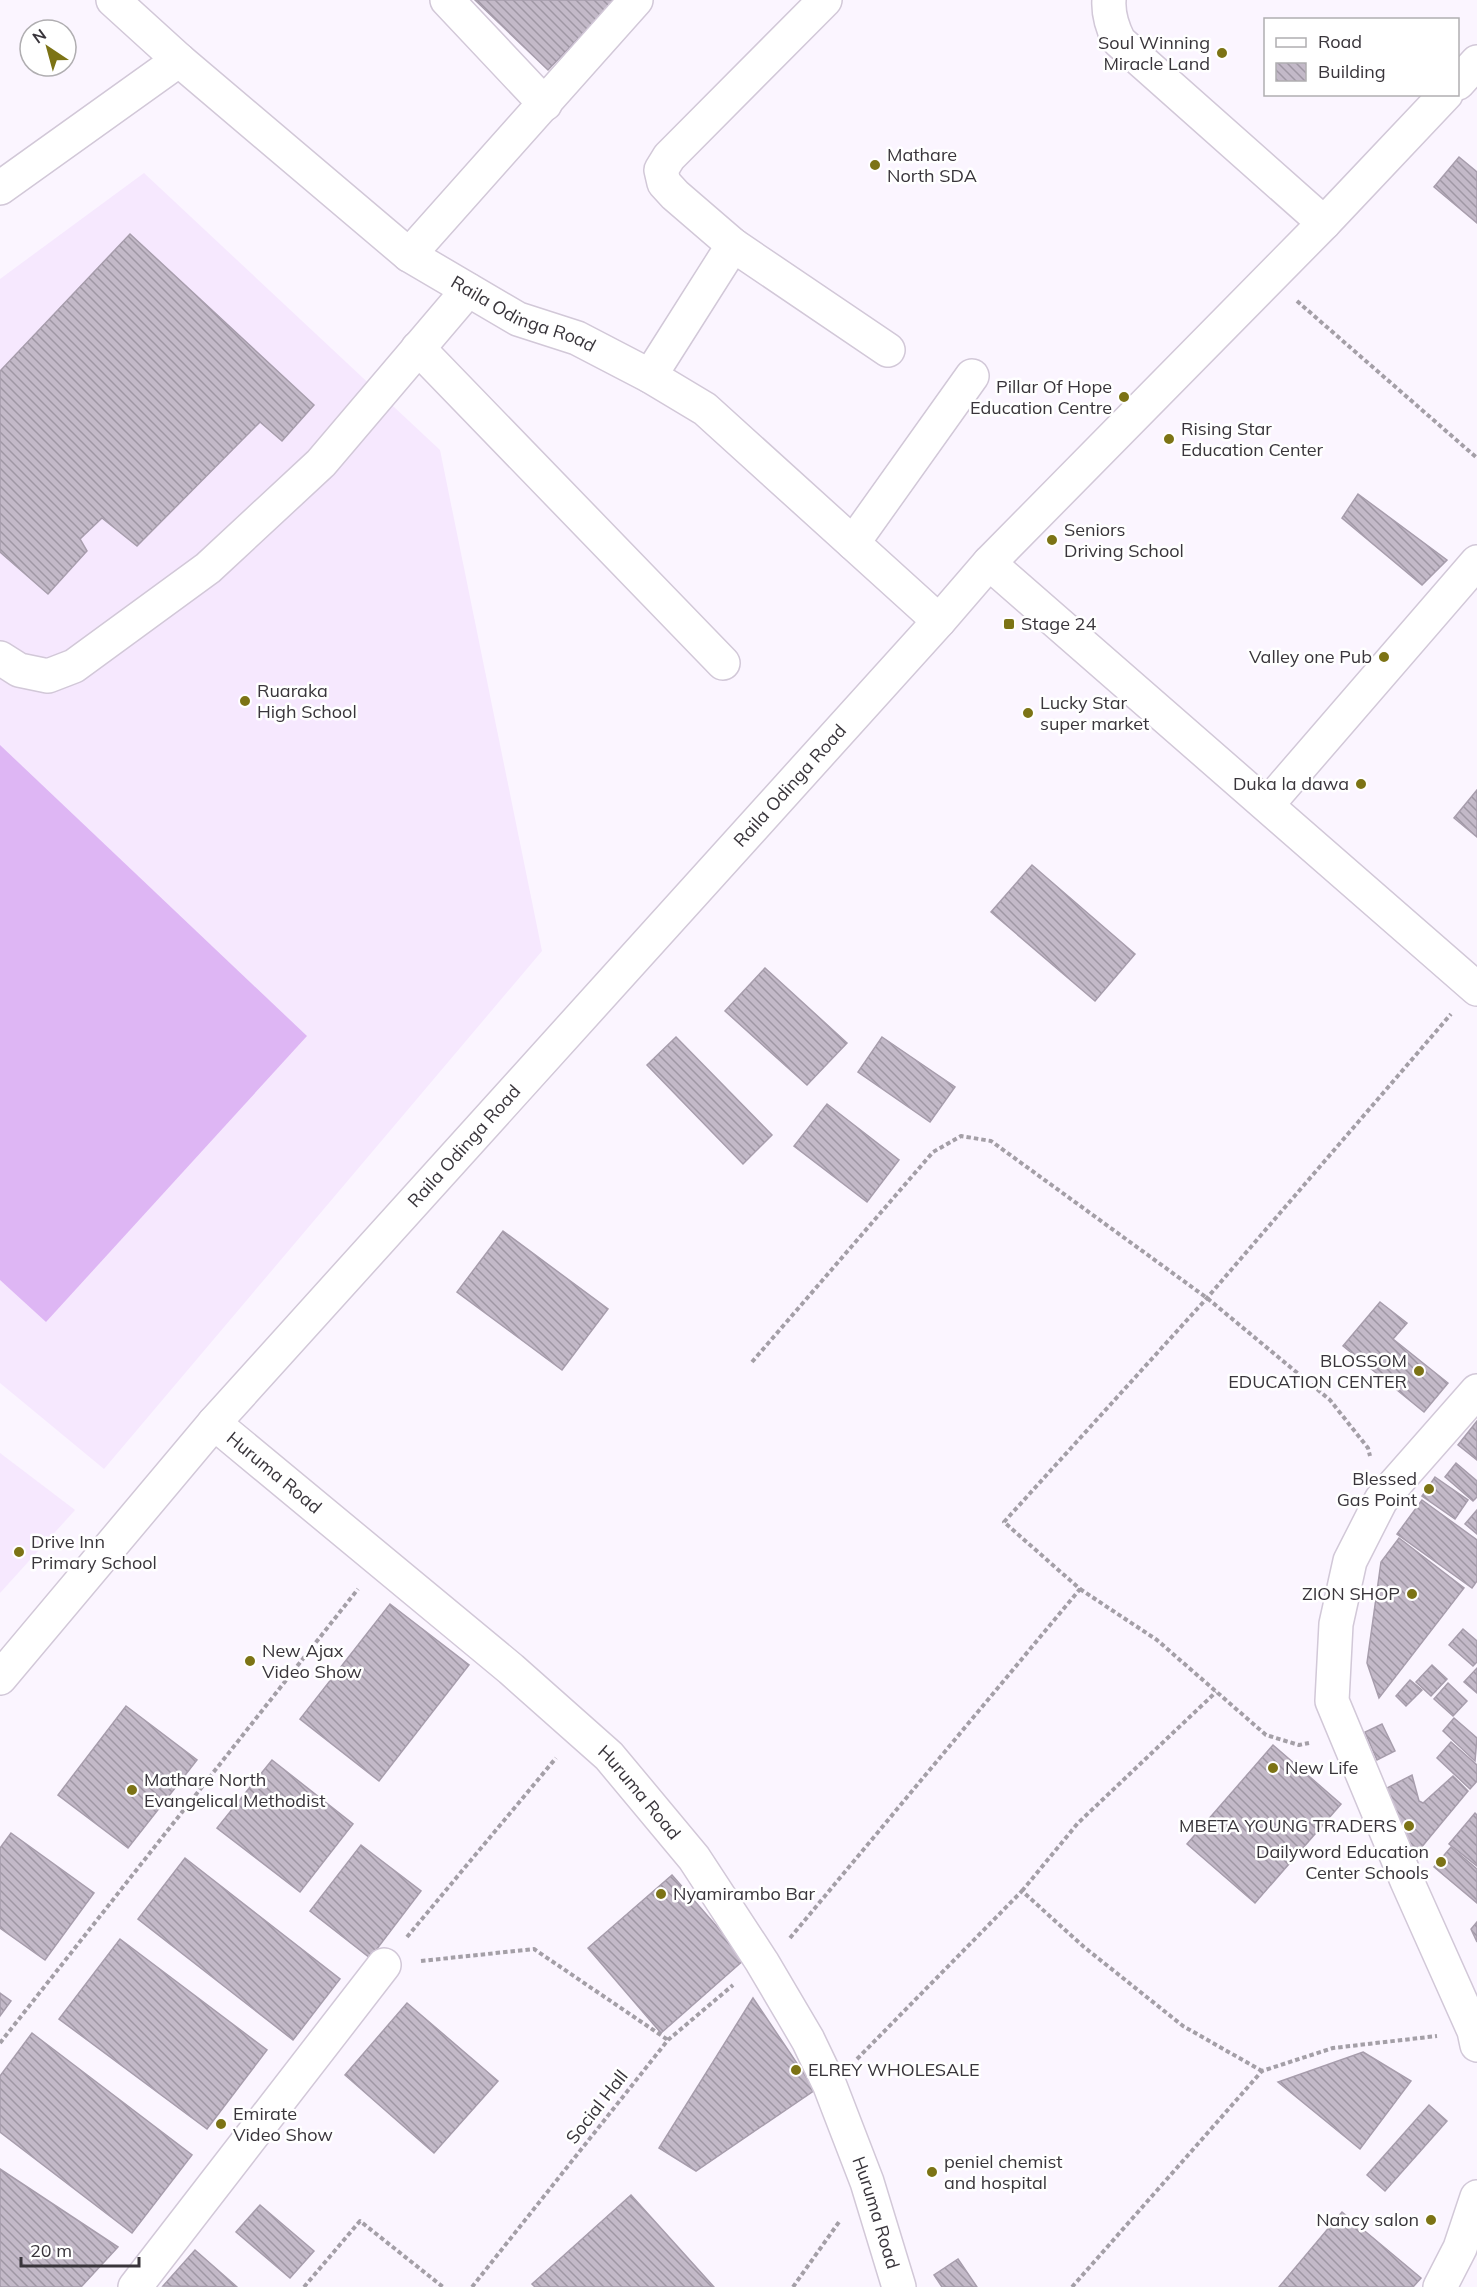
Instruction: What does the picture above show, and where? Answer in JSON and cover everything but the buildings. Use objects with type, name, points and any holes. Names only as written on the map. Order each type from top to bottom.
[{"type":"street","name":"Raila Odinga Road","points":[[113,0],[179,60],[409,255],[518,320],[576,338],[650,376],[705,409],[939,621]]},
{"type":"street","points":[[447,0],[545,104]]},
{"type":"street","points":[[409,255],[636,0]]},
{"type":"street","points":[[825,0],[669,157],[661,170],[664,183],[675,195],[733,245],[888,350]]},
{"type":"street","points":[[1109,0],[1112,25],[1119,40],[1324,223]]},
{"type":"street","points":[[0,188],[179,60]]},
{"type":"street","points":[[1459,82],[1477,62]]},
{"type":"street","name":"Raila Odinga Road","points":[[0,1678],[214,1423],[989,563],[1324,223],[1444,96]]},
{"type":"street","points":[[650,376],[733,245]]},
{"type":"street","points":[[0,658],[20,670],[48,676],[74,666],[208,568],[321,463],[468,290]]},
{"type":"street","points":[[418,348],[723,663]]},
{"type":"street","points":[[852,543],[972,376]]},
{"type":"street","points":[[1267,805],[1477,562]]},
{"type":"street","points":[[989,563],[1476,988]]},
{"type":"street","points":[[1476,2038],[1332,1701],[1336,1624],[1350,1561],[1382,1500],[1477,1391]]},
{"type":"street","name":"Huruma Road","points":[[214,1423],[511,1669],[609,1756],[694,1858],[760,1959],[808,2040],[830,2085],[867,2182],[899,2287]]},
{"type":"street","points":[[135,2287],[384,1965]]},
{"type":"street","points":[[1440,2287],[1460,2248],[1477,2198]]},
{"type":"path","points":[[1270,278],[1477,458]]},
{"type":"path","points":[[1346,1735],[1299,1745],[1266,1735],[1157,1640],[1080,1589],[1004,1521],[1207,1298],[1476,988]]},
{"type":"path","points":[[752,1362],[933,1152],[961,1136],[991,1141],[1207,1298],[1330,1400],[1368,1448],[1382,1500]]},
{"type":"path","points":[[0,2043],[381,1561]]},
{"type":"path","points":[[794,1934],[1080,1589]]},
{"type":"path","points":[[830,2085],[1022,1891],[1078,1823],[1216,1692]]},
{"type":"path","points":[[384,1965],[579,1730]]},
{"type":"path","points":[[1022,1891],[1084,1947],[1183,2026],[1262,2071]]},
{"type":"path","points":[[384,1965],[534,1949],[668,2040]]},
{"type":"path","name":"Social Hall","points":[[472,2287],[668,2040],[723,1995],[760,1959]]},
{"type":"path","points":[[1072,2287],[1262,2071],[1333,2048],[1476,2038]]},
{"type":"path","points":[[793,2287],[867,2182]]},
{"type":"path","points":[[304,2287],[360,2221],[443,2287]]},
{"type":"shaded area","name":"Ruaraka High School","points":[[144,173],[440,450],[542,951],[104,1469],[0,1383],[0,279]]},
{"type":"shaded area","points":[[0,745],[307,1036],[46,1322],[0,1280]]},
{"type":"shaded area","name":"Drive Inn Primary School","points":[[0,1453],[75,1510],[0,1593]]},
{"type":"place","name":"Soul Winning Miracle Land","points":[[1222,53]]},
{"type":"place","name":"Mathare North SDA","points":[[875,165]]},
{"type":"place","name":"Pillar Of Hope Education Centre","points":[[1124,397]]},
{"type":"place","name":"Rising Star Education Center","points":[[1169,439]]},
{"type":"place","name":"Seniors Driving School","points":[[1052,540]]},
{"type":"place","name":"Stage 24","points":[[1009,624]]},
{"type":"place","name":"Valley one Pub","points":[[1384,657]]},
{"type":"place","name":"Ruaraka High School","points":[[245,701]]},
{"type":"place","name":"Lucky Star super market","points":[[1028,713]]},
{"type":"place","name":"Duka la dawa","points":[[1361,784]]},
{"type":"place","name":"BLOSSOM EDUCATION CENTER","points":[[1419,1371]]},
{"type":"place","name":"Blessed Gas Point","points":[[1429,1489]]},
{"type":"place","name":"Drive Inn Primary School","points":[[19,1552]]},
{"type":"place","name":"ZION SHOP","points":[[1412,1594]]},
{"type":"place","name":"New Ajax Video Show","points":[[250,1661]]},
{"type":"place","name":"New Life","points":[[1273,1768]]},
{"type":"place","name":"Mathare North Evangelical Methodist","points":[[132,1790]]},
{"type":"place","name":"MBETA YOUNG TRADERS","points":[[1409,1826]]},
{"type":"place","name":"Dailyword Education Center Schools","points":[[1441,1862]]},
{"type":"place","name":"Nyamirambo Bar","points":[[661,1894]]},
{"type":"place","name":"ELREY WHOLESALE","points":[[796,2070]]},
{"type":"place","name":"Emirate Video Show","points":[[221,2124]]},
{"type":"place","name":"peniel chemist and hospital","points":[[932,2172]]},
{"type":"place","name":"Nancy salon","points":[[1431,2220]]}]
